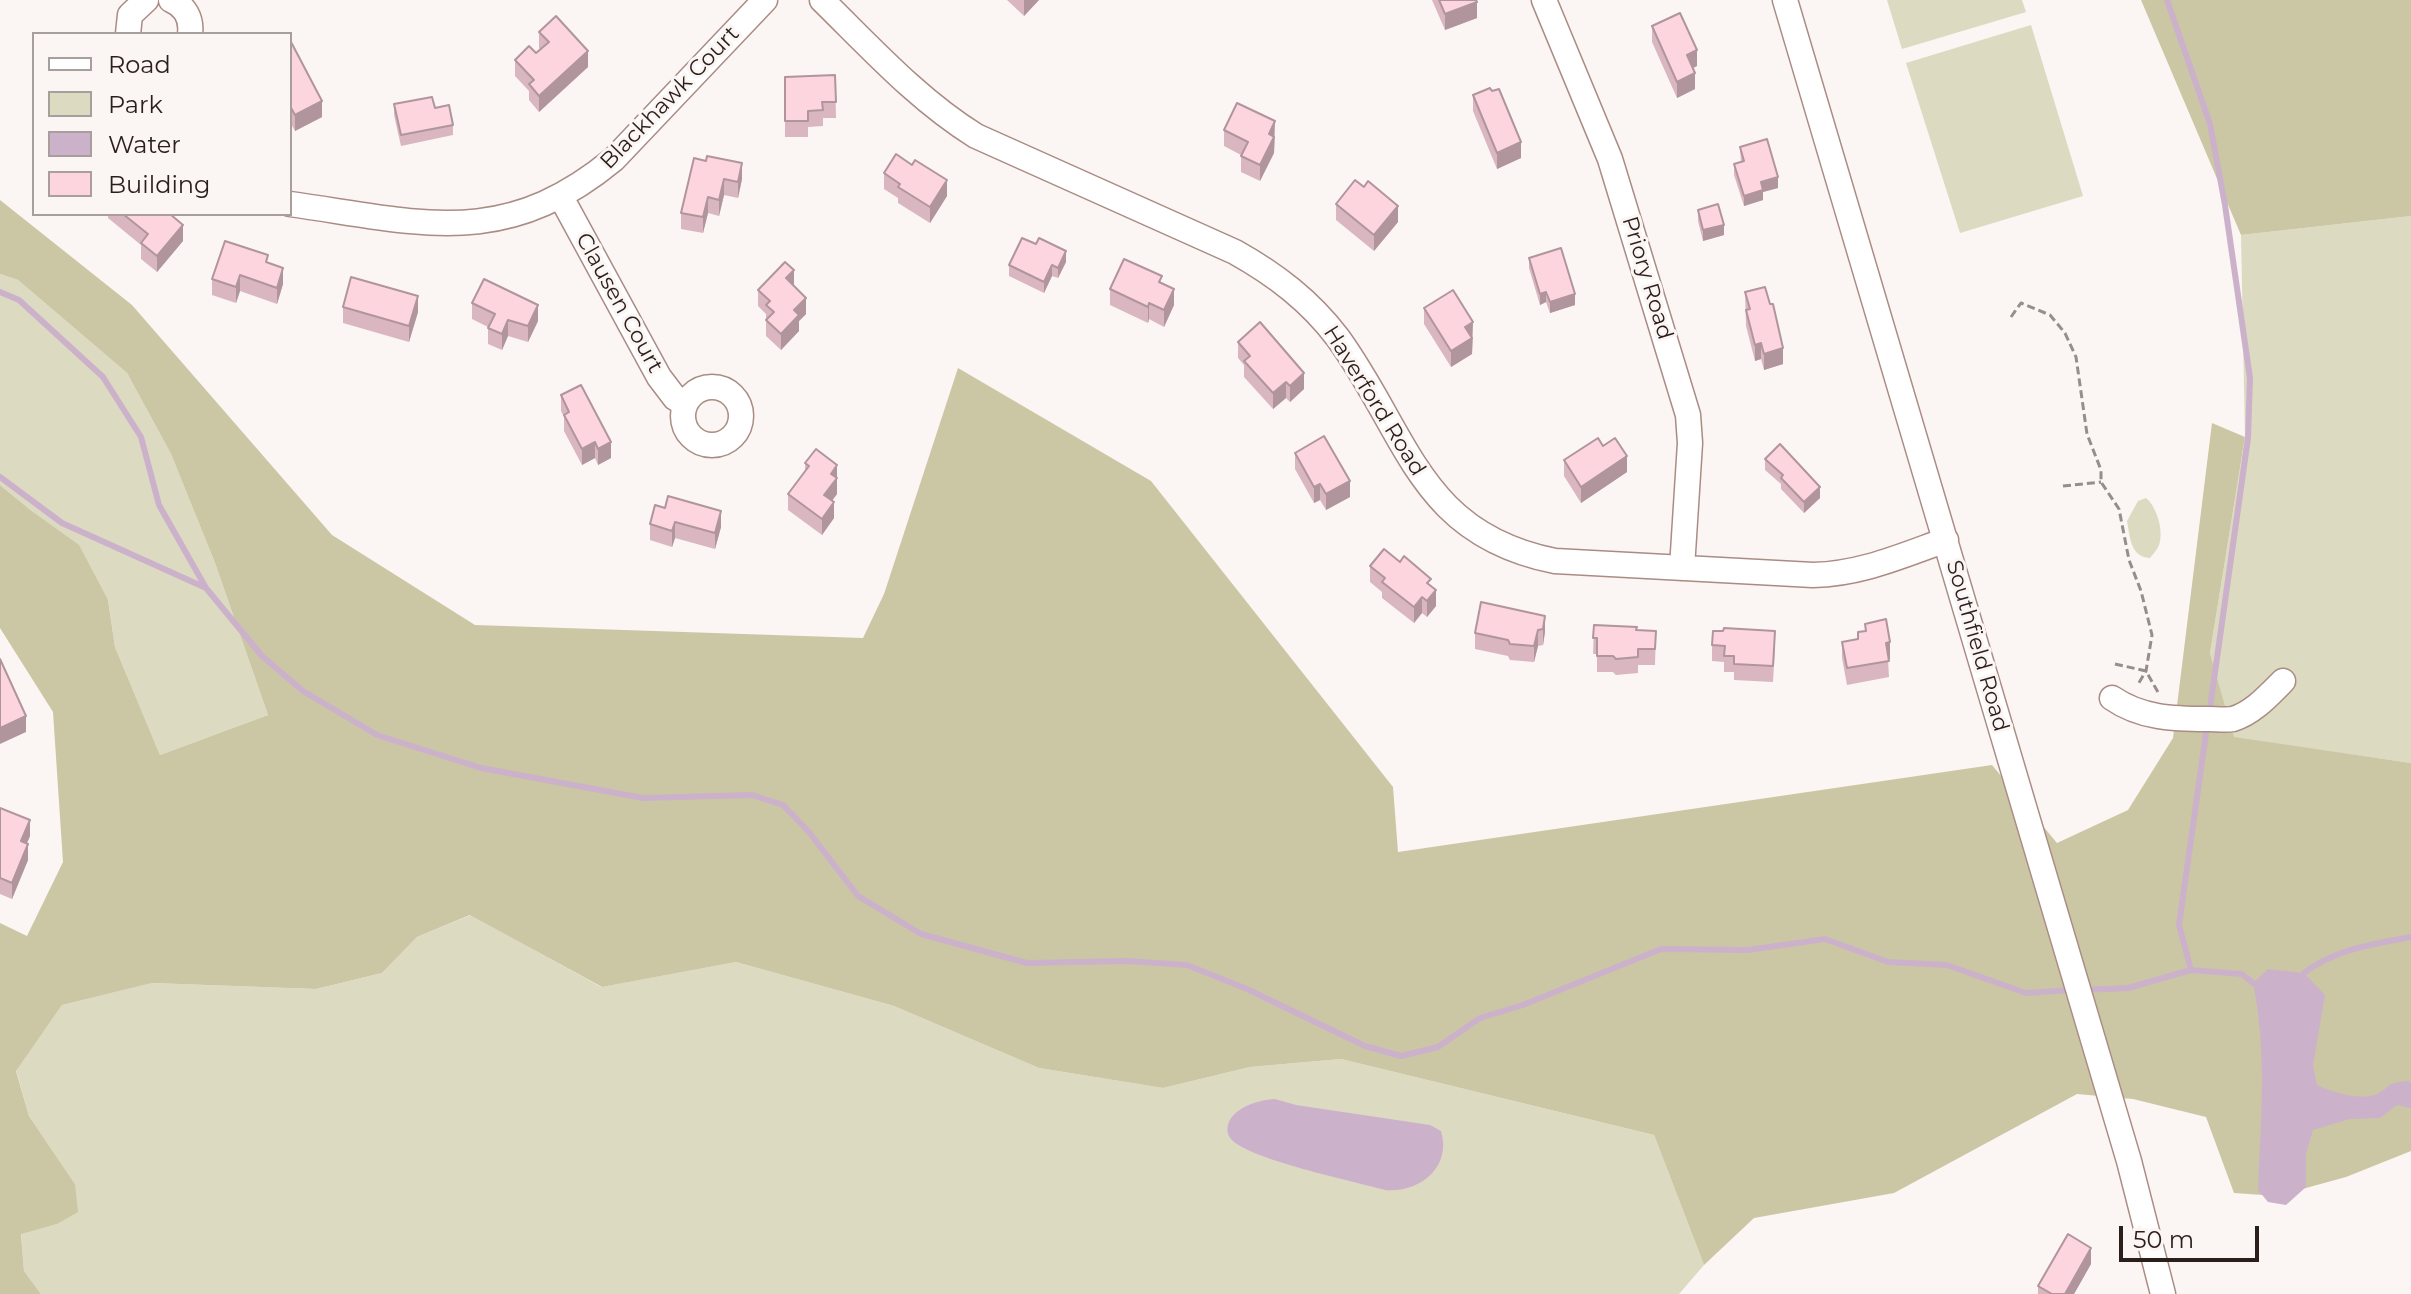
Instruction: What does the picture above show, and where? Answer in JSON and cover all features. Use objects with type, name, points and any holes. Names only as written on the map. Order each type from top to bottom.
[{"type":"street","points":[[128,32],[130,15],[146,0]]},
{"type":"street","points":[[171,0],[186,12],[190,32]]},
{"type":"street","name":"Blackhawk Court","points":[[292,204],[438,225],[497,220],[561,197],[614,159],[765,0]]},
{"type":"street","name":"Haverford Road","points":[[822,0],[923,98],[976,136],[1235,252],[1292,289],[1316,311],[1339,340],[1427,485],[1449,510],[1497,543],[1527,555],[1555,561],[1839,575],[1868,569],[1946,540]]},
{"type":"street","name":"Priory Road","points":[[1544,0],[1610,159],[1688,415],[1690,443],[1682,568]]},
{"type":"street","name":"Southfield Road","points":[[1785,0],[2084,1006],[2163,1294]]},
{"type":"street","name":"Clausen Court","points":[[561,197],[659,377],[675,398],[685,404]]},
{"type":"street","points":[[2118,702],[2149,716],[2233,719],[2257,706],[2283,681]]},
{"type":"path","points":[[2011,317],[2021,303],[2050,315],[2065,333],[2076,357],[2087,434],[2101,470],[2101,482],[2119,509],[2129,560],[2152,635],[2146,671],[2118,702]]},
{"type":"path","points":[[2063,486],[2101,482]]},
{"type":"path","points":[[2115,664],[2146,671],[2178,719]]},
{"type":"green space","points":[[1887,0],[2022,0],[2026,12],[1902,49]]},
{"type":"green space","points":[[2031,25],[2083,196],[1960,233],[1906,63]]},
{"type":"green space","points":[[2411,216],[2411,763],[2234,738],[2210,653],[2245,437],[2241,235]]},
{"type":"green space","points":[[0,274],[18,280],[127,373],[171,454],[215,563],[268,715],[160,755],[115,647],[108,600],[33,512],[0,485]]},
{"type":"green space","points":[[2146,498],[2156,512],[2161,536],[2159,546],[2150,558],[2143,557],[2135,550],[2127,521],[2138,501]]},
{"type":"green space","points":[[471,915],[601,987],[736,962],[894,1006],[1039,1068],[1163,1088],[1250,1067],[1341,1059],[1654,1135],[1704,1265],[1679,1294],[41,1294],[24,1271],[21,1233],[57,1224],[75,1184],[29,1116],[16,1070],[62,1005],[151,983],[316,989],[382,973],[417,937]]},
{"type":"shaded area","points":[[2141,0],[2411,0],[2411,216],[2241,235]]},
{"type":"shaded area","points":[[0,200],[132,305],[332,535],[475,625],[863,638],[884,594],[958,368],[1151,481],[1393,787],[1398,852],[1992,765],[2057,843],[2128,810],[2173,738],[2212,423],[2245,437],[2210,653],[2234,737],[2411,763],[2411,1151],[2346,1177],[2277,1196],[2234,1193],[2206,1117],[2133,1099],[2077,1094],[1894,1193],[1754,1218],[1704,1265],[1654,1135],[1341,1059],[1250,1067],[1163,1088],[1039,1068],[894,1006],[736,962],[602,987],[470,915],[417,937],[382,973],[316,989],[152,983],[62,1005],[16,1071],[29,1116],[75,1184],[78,1212],[57,1224],[21,1234],[24,1271],[41,1294],[0,1294],[0,923],[27,936],[63,862],[53,712],[0,628],[0,485],[79,545],[108,600],[115,647],[160,755],[268,715],[215,563],[171,454],[127,373],[18,280],[0,274]]},
{"type":"water","points":[[2268,969],[2304,973],[2325,995],[2313,1066],[2317,1085],[2360,1097],[2379,1093],[2395,1083],[2409,1081],[2411,1084],[2411,1108],[2397,1105],[2380,1118],[2350,1119],[2313,1130],[2306,1154],[2306,1187],[2286,1205],[2268,1202],[2258,1190],[2262,1060],[2253,983]]},
{"type":"water","points":[[1275,1099],[1296,1105],[1430,1125],[1441,1131],[1442,1156],[1430,1176],[1421,1182],[1398,1190],[1385,1190],[1281,1162],[1243,1148],[1232,1140],[1228,1127],[1235,1113],[1251,1104]]},
{"type":"building","points":[[1439,0],[1476,0],[1477,2],[1445,14]]},
{"type":"building","points":[[1680,13],[1697,50],[1687,55],[1695,73],[1677,82],[1652,26]]},
{"type":"building","points":[[556,16],[588,51],[539,96],[529,84],[534,80],[515,60],[529,46],[536,53],[549,42],[539,32]]},
{"type":"building","points":[[292,44],[322,101],[295,115],[292,110]]},
{"type":"building","points":[[835,75],[836,102],[822,102],[823,110],[808,111],[808,121],[785,121],[785,77]]},
{"type":"building","points":[[1490,88],[1492,91],[1499,89],[1521,142],[1497,153],[1473,95]]},
{"type":"building","points":[[432,97],[435,108],[449,105],[453,125],[401,135],[394,104]]},
{"type":"building","points":[[1237,103],[1275,121],[1269,134],[1274,137],[1260,165],[1241,156],[1248,142],[1224,130]]},
{"type":"building","points":[[1767,139],[1778,177],[1761,182],[1763,190],[1744,196],[1734,164],[1744,161],[1740,147]]},
{"type":"building","points":[[896,154],[912,165],[915,160],[947,180],[930,207],[898,187],[900,184],[884,173]]},
{"type":"building","points":[[707,156],[742,163],[738,182],[724,179],[719,200],[708,197],[703,217],[681,213],[694,158],[706,161]]},
{"type":"building","points":[[1355,180],[1364,187],[1368,181],[1398,206],[1374,235],[1336,204]]},
{"type":"building","points":[[1718,204],[1724,225],[1703,230],[1698,210]]},
{"type":"building","points":[[126,216],[172,216],[183,225],[157,256],[141,243],[148,234]]},
{"type":"building","points":[[1022,238],[1036,244],[1039,238],[1066,251],[1058,268],[1052,265],[1044,282],[1009,265]]},
{"type":"building","points":[[225,241],[268,255],[266,262],[283,268],[277,288],[240,275],[236,287],[212,279]]},
{"type":"building","points":[[1561,248],[1575,294],[1550,302],[1546,292],[1540,294],[1529,258]]},
{"type":"building","points":[[1124,259],[1162,276],[1159,282],[1174,289],[1164,310],[1149,303],[1148,307],[1110,289]]},
{"type":"building","points":[[785,262],[794,270],[786,278],[806,298],[794,310],[799,315],[781,334],[766,320],[774,312],[766,305],[770,301],[758,290]]},
{"type":"building","points":[[351,277],[418,296],[409,326],[343,307]]},
{"type":"building","points":[[484,279],[538,305],[528,326],[508,320],[502,334],[488,328],[495,314],[472,303]]},
{"type":"building","points":[[1765,287],[1770,304],[1773,304],[1783,348],[1764,354],[1761,343],[1755,345],[1745,292]]},
{"type":"building","points":[[1453,290],[1473,322],[1465,327],[1472,338],[1451,351],[1424,308]]},
{"type":"building","points":[[1260,322],[1304,373],[1290,386],[1286,382],[1273,393],[1244,361],[1250,356],[1238,342]]},
{"type":"building","points":[[581,385],[611,442],[598,449],[595,442],[582,449],[564,415],[569,412],[561,395]]},
{"type":"building","points":[[1324,436],[1350,481],[1326,494],[1320,484],[1314,487],[1295,453]]},
{"type":"building","points":[[1598,438],[1603,446],[1615,438],[1627,456],[1581,487],[1564,460]]},
{"type":"building","points":[[1780,444],[1820,487],[1804,502],[1781,478],[1783,475],[1765,459]]},
{"type":"building","points":[[816,449],[837,465],[831,474],[837,478],[824,495],[834,502],[822,519],[788,494],[809,466],[805,463]]},
{"type":"building","points":[[668,496],[721,511],[715,533],[675,522],[672,531],[650,524],[655,505],[665,508]]},
{"type":"building","points":[[1384,549],[1400,562],[1404,556],[1431,579],[1427,583],[1436,590],[1427,601],[1422,597],[1414,607],[1382,582],[1385,578],[1370,566]]},
{"type":"building","points":[[1481,602],[1545,616],[1543,629],[1538,630],[1534,646],[1510,644],[1508,640],[1475,633]]},
{"type":"building","points":[[1886,619],[1889,661],[1847,668],[1842,642],[1858,639],[1858,632],[1866,631],[1865,624]]},
{"type":"building","points":[[1594,625],[1656,631],[1655,649],[1638,649],[1638,657],[1616,659],[1613,656],[1597,656]]},
{"type":"building","points":[[1724,628],[1775,631],[1773,666],[1734,664],[1734,656],[1724,656],[1725,646],[1712,645],[1713,631],[1723,631]]},
{"type":"building","points":[[0,659],[26,716],[0,728]]},
{"type":"building","points":[[0,808],[30,820],[21,841],[28,844],[12,883],[0,878]]},
{"type":"building","points":[[2068,1234],[2091,1248],[2065,1294],[2052,1294],[2038,1286]]},
{"type":"waterway","points":[[2167,0],[2210,124],[2250,378],[2248,438],[2209,715]]},
{"type":"waterway","points":[[0,292],[19,300],[103,377],[141,437],[159,505],[206,588],[262,656],[303,691],[377,735],[481,768],[643,798],[752,795],[783,805],[809,832],[858,896],[921,934],[1027,963],[1127,961],[1187,965],[1247,989],[1365,1046],[1401,1056],[1438,1047],[1480,1018],[1523,1005],[1661,949],[1748,950],[1825,939],[1888,962],[1947,965],[2026,993],[2071,990]]},
{"type":"waterway","points":[[0,477],[62,523],[206,588]]},
{"type":"waterway","points":[[2191,970],[2179,925],[2207,726]]},
{"type":"waterway","points":[[2304,973],[2342,953],[2411,937]]},
{"type":"waterway","points":[[2082,990],[2128,988],[2191,970],[2242,974],[2253,983]]}]
